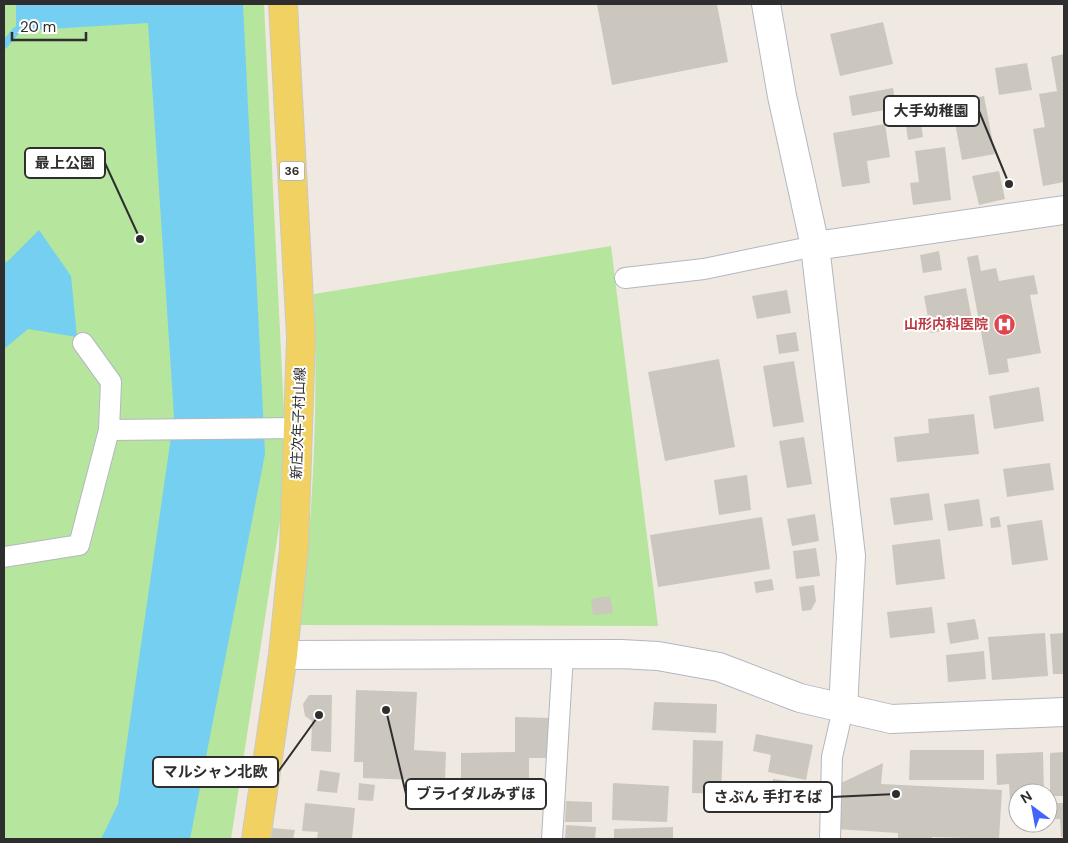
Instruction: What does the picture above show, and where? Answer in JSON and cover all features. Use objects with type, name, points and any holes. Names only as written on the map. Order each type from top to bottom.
[{"type":"main road","name":"新庄次年子村山線","points":[[256,839],[283,655],[294,548],[301,337],[283,4]]},
{"type":"street","points":[[766,4],[782,96],[815,246],[851,556],[843,709],[832,757],[830,839]]},
{"type":"street","points":[[625,278],[704,269],[815,246],[1064,210]]},
{"type":"street","points":[[4,557],[79,545],[109,430],[111,382],[83,343]]},
{"type":"street","points":[[109,430],[298,428]]},
{"type":"street","points":[[552,839],[562,654]]},
{"type":"street","points":[[283,655],[621,654],[688,660],[719,667],[800,698],[890,719],[1064,712]]},
{"type":"green space","points":[[4,4],[264,4],[287,475],[231,839],[4,839]]},
{"type":"green space","points":[[611,246],[658,626],[299,625],[314,459],[314,294]]},
{"type":"water","points":[[16,4],[243,4],[265,454],[190,839],[101,839],[118,804],[174,416],[148,23],[16,31]]},
{"type":"water","points":[[39,230],[71,276],[77,337],[28,329],[4,349],[4,261],[7,262]]},
{"type":"building","points":[[597,4],[717,4],[728,62],[612,85]]},
{"type":"building","points":[[883,22],[893,64],[840,76],[830,34]]},
{"type":"building","points":[[1064,54],[1064,182],[1043,186],[1033,129],[1045,127],[1039,94],[1057,91],[1051,57]]},
{"type":"building","points":[[1027,63],[1032,90],[999,95],[995,68]]},
{"type":"building","points":[[893,88],[896,108],[852,116],[849,96]]},
{"type":"building","points":[[984,96],[995,154],[962,160],[951,102]]},
{"type":"building","points":[[920,116],[923,137],[908,140],[905,119]]},
{"type":"building","points":[[885,124],[890,157],[867,161],[870,183],[842,187],[833,133]]},
{"type":"building","points":[[945,147],[951,200],[913,205],[910,183],[919,182],[915,151]]},
{"type":"building","points":[[999,171],[1005,199],[979,205],[972,176]]},
{"type":"building","points":[[939,251],[942,270],[923,273],[920,255]]},
{"type":"building","points":[[978,255],[981,271],[996,268],[999,281],[1034,275],[1038,294],[1030,295],[1041,353],[1007,359],[1009,372],[989,375],[967,257]]},
{"type":"building","points":[[966,288],[973,325],[931,333],[924,296]]},
{"type":"building","points":[[787,290],[791,313],[757,319],[752,296]]},
{"type":"building","points":[[796,332],[799,351],[779,354],[776,335]]},
{"type":"building","points":[[719,359],[735,447],[665,461],[648,372]]},
{"type":"building","points":[[794,361],[804,422],[773,427],[763,366]]},
{"type":"building","points":[[1039,387],[1044,421],[994,429],[989,396]]},
{"type":"building","points":[[974,414],[979,454],[897,462],[894,437],[929,433],[928,419]]},
{"type":"building","points":[[804,437],[812,484],[787,488],[779,441]]},
{"type":"building","points":[[1050,463],[1054,490],[1007,497],[1003,469]]},
{"type":"building","points":[[747,475],[751,510],[719,515],[714,480]]},
{"type":"building","points":[[929,493],[933,520],[894,525],[890,498]]},
{"type":"building","points":[[979,499],[983,526],[948,531],[944,504]]},
{"type":"building","points":[[815,514],[819,541],[792,546],[787,519]]},
{"type":"building","points":[[999,516],[1001,527],[991,528],[990,518]]},
{"type":"building","points":[[762,517],[770,569],[658,587],[650,535]]},
{"type":"building","points":[[1042,520],[1048,560],[1012,565],[1007,525]]},
{"type":"building","points":[[940,539],[945,579],[896,585],[892,545]]},
{"type":"building","points":[[816,548],[820,576],[796,579],[793,551]]},
{"type":"building","points":[[772,579],[774,590],[756,593],[754,582]]},
{"type":"building","points":[[814,585],[816,601],[811,610],[802,611],[799,587]]},
{"type":"building","points":[[610,596],[613,613],[593,615],[591,599]]},
{"type":"building","points":[[932,607],[935,633],[890,638],[887,612]]},
{"type":"building","points":[[975,619],[979,639],[950,644],[947,623]]},
{"type":"building","points":[[1045,633],[1048,676],[992,680],[988,637]]},
{"type":"building","points":[[1064,633],[1064,674],[1053,674],[1050,634]]},
{"type":"building","points":[[984,651],[986,679],[948,682],[946,655]]},
{"type":"building","points":[[356,690],[417,692],[414,750],[446,752],[445,781],[363,778],[363,762],[354,762]]},
{"type":"building","points":[[309,695],[332,695],[331,752],[311,751],[312,721],[305,716],[303,704]]},
{"type":"building","points":[[654,702],[717,704],[716,733],[652,730]]},
{"type":"building","points":[[515,717],[551,718],[551,758],[529,758],[529,786],[461,786],[461,753],[515,752]]},
{"type":"building","points":[[756,734],[813,745],[806,780],[768,772],[771,755],[753,751]]},
{"type":"building","points":[[693,740],[723,741],[721,794],[692,793]]},
{"type":"building","points":[[910,750],[984,750],[984,780],[909,780]]},
{"type":"building","points":[[1043,752],[1044,783],[1008,783],[997,785],[996,754]]},
{"type":"building","points":[[1064,752],[1064,796],[1058,796],[1058,783],[1050,783],[1050,753]]},
{"type":"building","points":[[883,763],[881,784],[1002,790],[999,839],[932,837],[932,839],[898,839],[898,833],[835,829],[837,785]]},
{"type":"building","points":[[320,770],[340,773],[337,793],[317,791]]},
{"type":"building","points":[[773,779],[815,784],[812,808],[770,803]]},
{"type":"building","points":[[359,783],[375,785],[373,801],[358,800]]},
{"type":"building","points":[[613,783],[669,786],[667,822],[612,820]]},
{"type":"building","points":[[566,801],[592,802],[592,822],[565,822]]},
{"type":"building","points":[[305,803],[355,808],[352,839],[317,839],[318,832],[302,831]]},
{"type":"building","points":[[1058,803],[1064,803],[1064,837],[1061,837],[1060,819],[1058,819]]},
{"type":"building","points":[[566,825],[596,827],[595,839],[565,839]]},
{"type":"building","points":[[673,827],[673,839],[614,839],[614,829]]},
{"type":"building","points":[[272,828],[295,830],[293,839],[271,839]]},
{"type":"waterway","points":[[4,45],[16,31]]},
{"type":"place","name":"大手幼稚園","points":[[1009,184]]},
{"type":"place","name":"最上公園","points":[[140,239]]},
{"type":"place","name":"山形内科医院","points":[[1004,324]]},
{"type":"place","name":"ブライダルみずほ","points":[[386,710]]},
{"type":"place","name":"マルシャン北欧","points":[[319,715]]},
{"type":"place","name":"さぶん 手打そば","points":[[896,794]]}]
